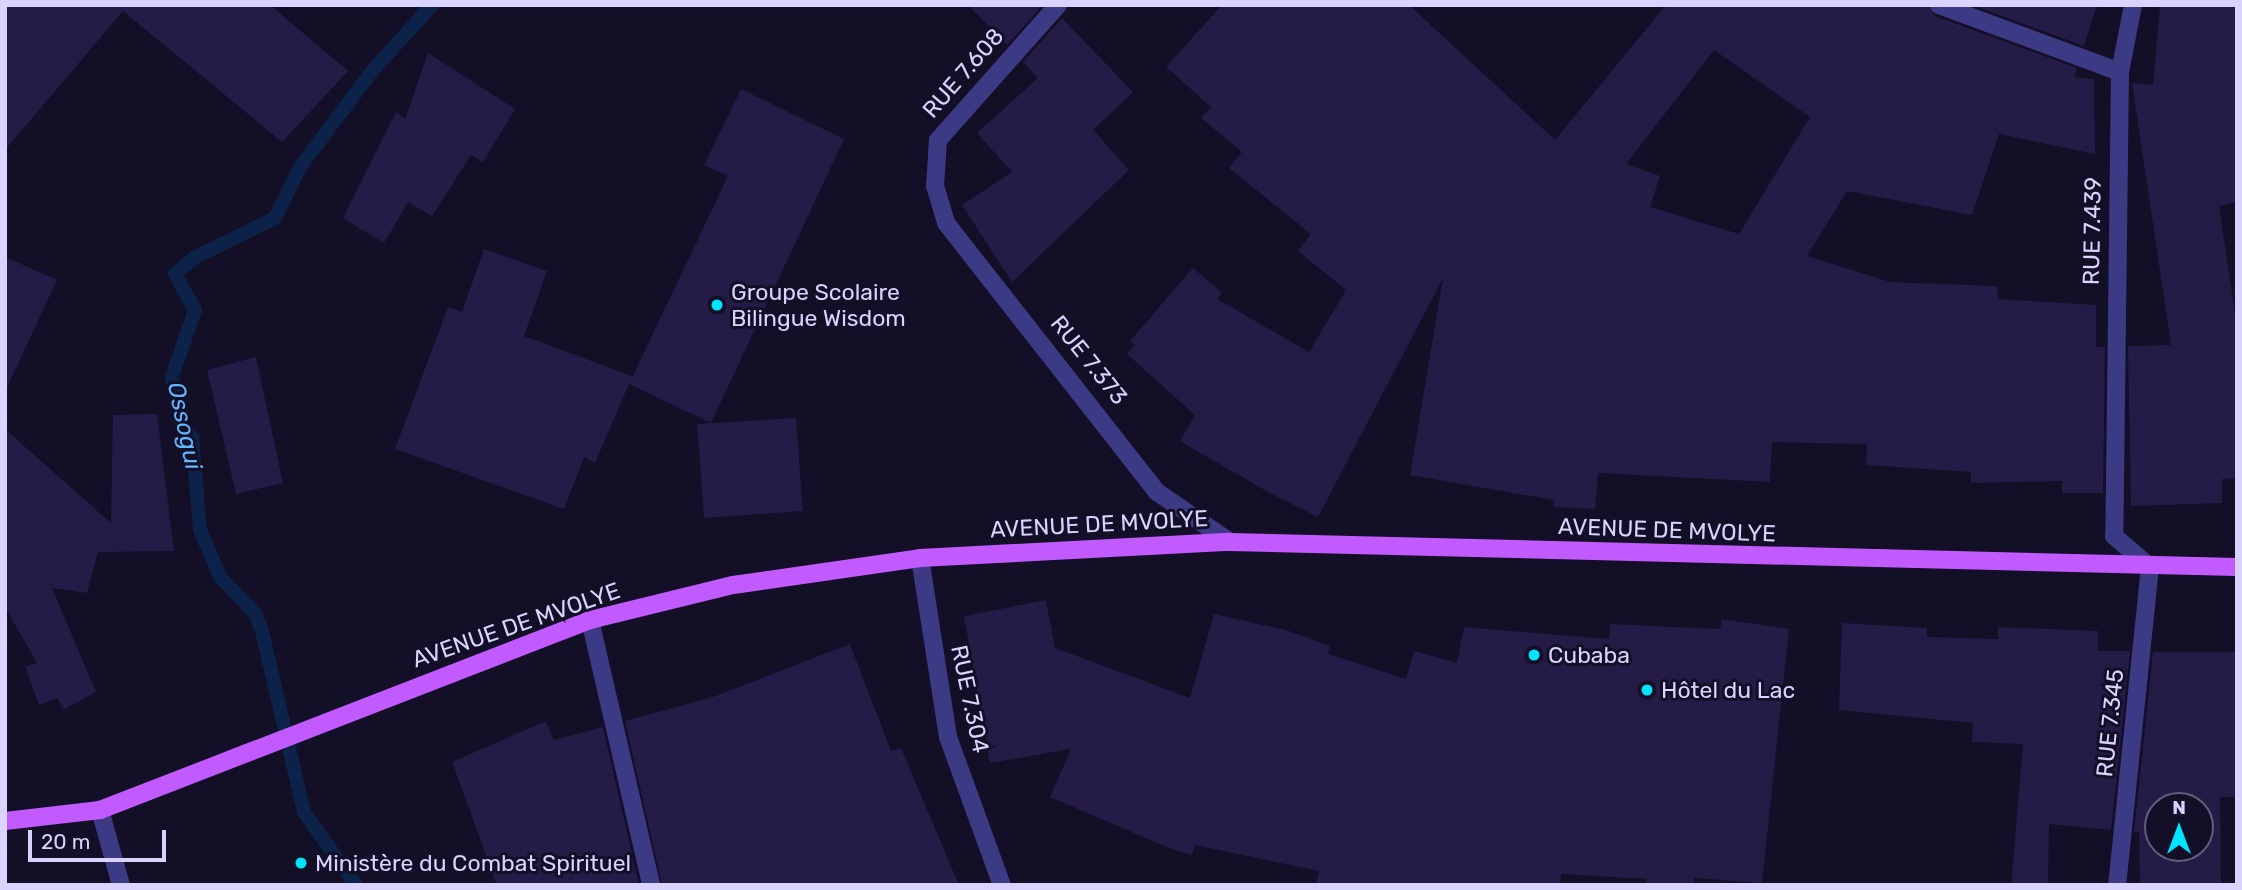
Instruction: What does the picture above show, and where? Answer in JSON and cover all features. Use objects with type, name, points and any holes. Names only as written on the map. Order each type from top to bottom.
[{"type":"main road","name":"AVENUE DE MVOLYE","points":[[5,821],[100,810],[228,756],[590,620],[733,585],[920,558],[1230,542],[2150,567],[2237,567]]},
{"type":"street","name":"RUE 7.608","points":[[934,186],[938,140],[1058,5]]},
{"type":"street","points":[[1939,5],[2120,72]]},
{"type":"street","name":"RUE 7.439","points":[[2133,5],[2120,72],[2115,536],[2150,567]]},
{"type":"street","name":"RUE 7.373","points":[[934,186],[946,223],[1157,492],[1230,542]]},
{"type":"street","name":"RUE 7.304","points":[[920,558],[948,737],[1002,885]]},
{"type":"street","name":"RUE 7.345","points":[[2117,885],[2150,567]]},
{"type":"street","points":[[590,620],[652,885]]},
{"type":"street","points":[[100,810],[121,885]]},
{"type":"building","points":[[5,5],[270,5],[348,71],[282,142],[123,11],[5,150]]},
{"type":"building","points":[[968,5],[1043,5],[1007,45]]},
{"type":"building","points":[[1222,5],[1409,5],[1555,140],[1666,5],[1928,5],[1935,16],[2077,68],[2074,77],[2094,79],[2095,154],[1999,134],[1972,215],[1847,191],[1807,256],[1890,282],[1997,286],[1998,299],[2096,305],[2096,347],[2105,347],[2103,493],[2062,493],[2062,481],[1971,483],[1971,472],[1866,465],[1867,444],[1772,442],[1770,482],[1598,473],[1595,509],[1554,507],[1554,500],[1410,475],[1443,278],[1318,517],[1268,492],[1180,441],[1195,415],[1127,354],[1135,345],[1130,341],[1193,268],[1222,293],[1217,299],[1309,352],[1346,290],[1298,251],[1311,234],[1229,168],[1242,152],[1201,118],[1211,107],[1166,67]],"holes":[[[1714,50],[1810,117],[1739,234],[1650,207],[1660,176],[1626,164]]]},
{"type":"building","points":[[1972,5],[2097,5],[2084,46]]},
{"type":"building","points":[[2160,5],[2237,5],[2237,202],[2219,206],[2237,327],[2237,478],[2222,479],[2222,503],[2131,506],[2128,346],[2171,345],[2132,83],[2153,85]]},
{"type":"building","points":[[1062,18],[1133,92],[1093,130],[1129,170],[1012,282],[962,205],[1012,172],[977,133],[1038,78],[1023,62]]},
{"type":"building","points":[[428,53],[515,109],[483,162],[471,155],[432,216],[408,202],[384,243],[343,218],[396,112],[405,119]]},
{"type":"building","points":[[741,89],[844,139],[711,423],[629,384],[595,463],[584,457],[564,509],[395,449],[448,307],[462,312],[484,249],[547,271],[524,336],[632,376],[630,382],[728,176],[704,165]]},
{"type":"building","points":[[5,257],[57,280],[5,392]]},
{"type":"building","points":[[256,357],[283,483],[236,494],[207,370]]},
{"type":"building","points":[[157,414],[174,551],[98,552],[87,593],[52,588],[96,692],[63,710],[58,698],[39,705],[25,666],[37,663],[5,607],[5,429],[111,523],[113,415]]},
{"type":"building","points":[[796,418],[803,511],[704,518],[697,424]]},
{"type":"building","points":[[1046,600],[1055,648],[1190,698],[1214,614],[1286,630],[1330,646],[1328,654],[1406,679],[1414,651],[1457,663],[1464,627],[1609,639],[1610,624],[1720,629],[1722,619],[1789,629],[1762,883],[1694,878],[1694,885],[1647,885],[1647,879],[1561,874],[1560,885],[1316,885],[1319,871],[1195,845],[1192,855],[1169,848],[1050,797],[1071,749],[990,763],[964,616]]},
{"type":"building","points":[[1842,623],[1927,628],[1927,637],[1998,639],[1998,627],[2098,631],[2098,651],[2130,651],[2111,830],[2049,824],[2048,885],[2011,885],[2023,744],[1972,742],[1973,723],[1839,710]]},
{"type":"building","points":[[850,644],[891,751],[901,748],[959,885],[662,885],[625,721],[713,697]]},
{"type":"building","points":[[2153,652],[2237,652],[2237,797],[2220,797],[2221,885],[2140,885],[2139,832],[2134,832]]},
{"type":"building","points":[[546,721],[554,740],[603,727],[639,885],[497,885],[452,762]]},
{"type":"waterway","name":"Ossogui","points":[[356,885],[304,812],[262,631],[255,613],[220,577],[200,530],[192,437],[181,424],[172,377],[195,310],[175,274],[194,258],[275,218],[300,167],[372,71],[432,5]]},
{"type":"place","name":"Groupe Scolaire Bilingue Wisdom","points":[[717,305]]},
{"type":"place","name":"Cubaba","points":[[1534,655]]},
{"type":"place","name":"Hôtel du Lac","points":[[1647,690]]},
{"type":"place","name":"Ministère du Combat Spirituel","points":[[301,863]]}]
